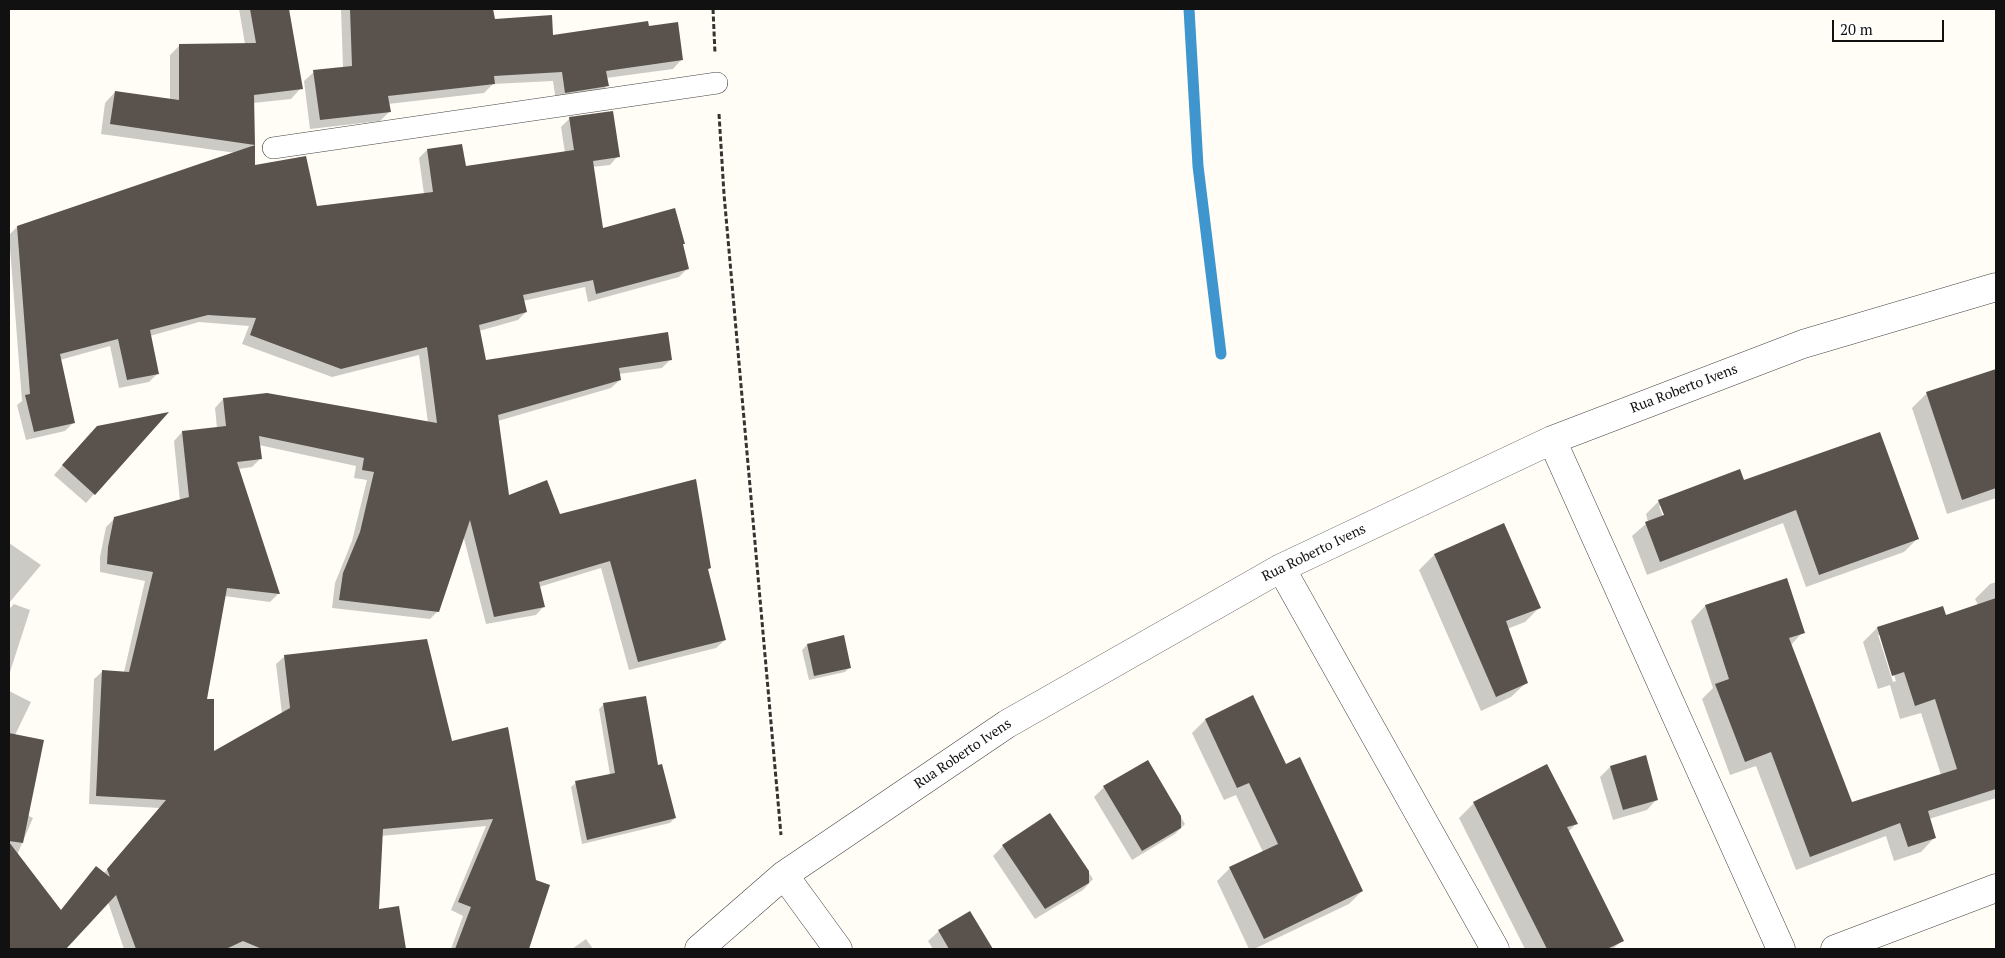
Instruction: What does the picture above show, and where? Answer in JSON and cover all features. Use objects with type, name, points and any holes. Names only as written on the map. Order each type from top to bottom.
[{"type":"street","name":"Rua Roberto Ivens","points":[[699,949],[784,875],[1007,724],[1281,568],[1552,440],[1803,344],[1996,287]]},
{"type":"street","points":[[1552,440],[1781,949]]},
{"type":"street","points":[[1281,568],[1495,949]]},
{"type":"street","points":[[784,875],[838,949]]},
{"type":"street","points":[[1835,949],[1996,888]]},
{"type":"lane","points":[[273,148],[717,83]]},
{"type":"path","points":[[713,9],[724,194],[784,875]]},
{"type":"building","points":[[250,9],[289,9],[303,89],[254,95],[255,145],[110,124],[115,91],[179,100],[179,44],[256,43]]},
{"type":"building","points":[[350,9],[493,9],[495,19],[552,15],[553,35],[648,21],[649,26],[678,22],[683,60],[606,71],[609,86],[565,93],[562,72],[494,76],[495,84],[388,96],[391,112],[320,120],[313,70],[352,66]]},
{"type":"building","points":[[613,111],[620,157],[593,161],[603,228],[675,208],[685,244],[683,244],[689,269],[596,294],[593,280],[523,295],[527,312],[479,325],[486,360],[668,332],[672,360],[619,368],[621,380],[498,415],[509,495],[547,480],[560,514],[696,479],[711,568],[708,569],[726,640],[638,662],[610,561],[539,582],[545,607],[494,617],[470,520],[439,612],[339,600],[343,573],[360,532],[374,472],[362,470],[364,458],[259,436],[262,459],[237,462],[280,594],[227,588],[207,699],[214,699],[214,751],[290,708],[284,655],[427,639],[452,741],[508,727],[536,880],[550,885],[529,949],[455,949],[471,907],[458,902],[493,819],[383,829],[379,909],[399,906],[406,949],[262,949],[243,941],[226,949],[136,949],[116,895],[66,949],[9,949],[9,842],[61,910],[96,866],[110,877],[107,869],[166,800],[96,796],[102,670],[129,672],[153,572],[107,564],[108,547],[114,517],[189,497],[182,431],[226,426],[223,398],[267,393],[437,423],[427,347],[341,369],[250,335],[256,318],[208,315],[150,330],[159,374],[127,380],[118,339],[60,354],[75,423],[34,432],[25,395],[30,394],[17,226],[255,145],[255,165],[306,156],[317,206],[433,192],[427,149],[462,144],[466,166],[574,150],[569,117]]},
{"type":"building","points":[[1996,369],[1996,488],[1962,500],[1926,392]]},
{"type":"building","points":[[169,412],[95,495],[62,465],[97,426]]},
{"type":"building","points":[[1880,432],[1919,539],[1819,575],[1796,510],[1660,562],[1645,522],[1664,515],[1658,500],[1740,469],[1744,480]]},
{"type":"building","points":[[1504,523],[1541,608],[1506,621],[1528,683],[1496,697],[1434,554]]},
{"type":"building","points":[[1787,578],[1805,633],[1789,638],[1852,802],[1957,769],[1935,699],[1915,706],[1904,672],[1892,676],[1877,627],[1943,606],[1946,615],[1996,598],[1996,789],[1928,811],[1936,838],[1908,847],[1900,823],[1810,857],[1771,752],[1745,762],[1715,684],[1729,679],[1705,605]]},
{"type":"building","points":[[844,635],[851,668],[814,676],[807,644]]},
{"type":"building","points":[[1253,695],[1286,764],[1300,757],[1363,891],[1264,939],[1229,867],[1278,844],[1249,783],[1237,788],[1205,719]]},
{"type":"building","points":[[646,696],[658,765],[662,764],[676,818],[587,840],[575,781],[615,773],[603,703]]},
{"type":"building","points":[[9,733],[44,740],[23,843],[9,841]]},
{"type":"building","points":[[1646,755],[1658,800],[1623,810],[1610,766]]},
{"type":"building","points":[[1148,760],[1181,816],[1181,828],[1142,851],[1103,786]]},
{"type":"building","points":[[1547,764],[1578,824],[1567,827],[1624,941],[1607,949],[1547,949],[1473,802]]},
{"type":"building","points":[[1050,813],[1089,871],[1089,883],[1045,909],[1002,845]]},
{"type":"building","points":[[970,911],[993,949],[949,949],[938,930]]},
{"type":"waterway","points":[[1189,9],[1198,166],[1221,354]]}]
